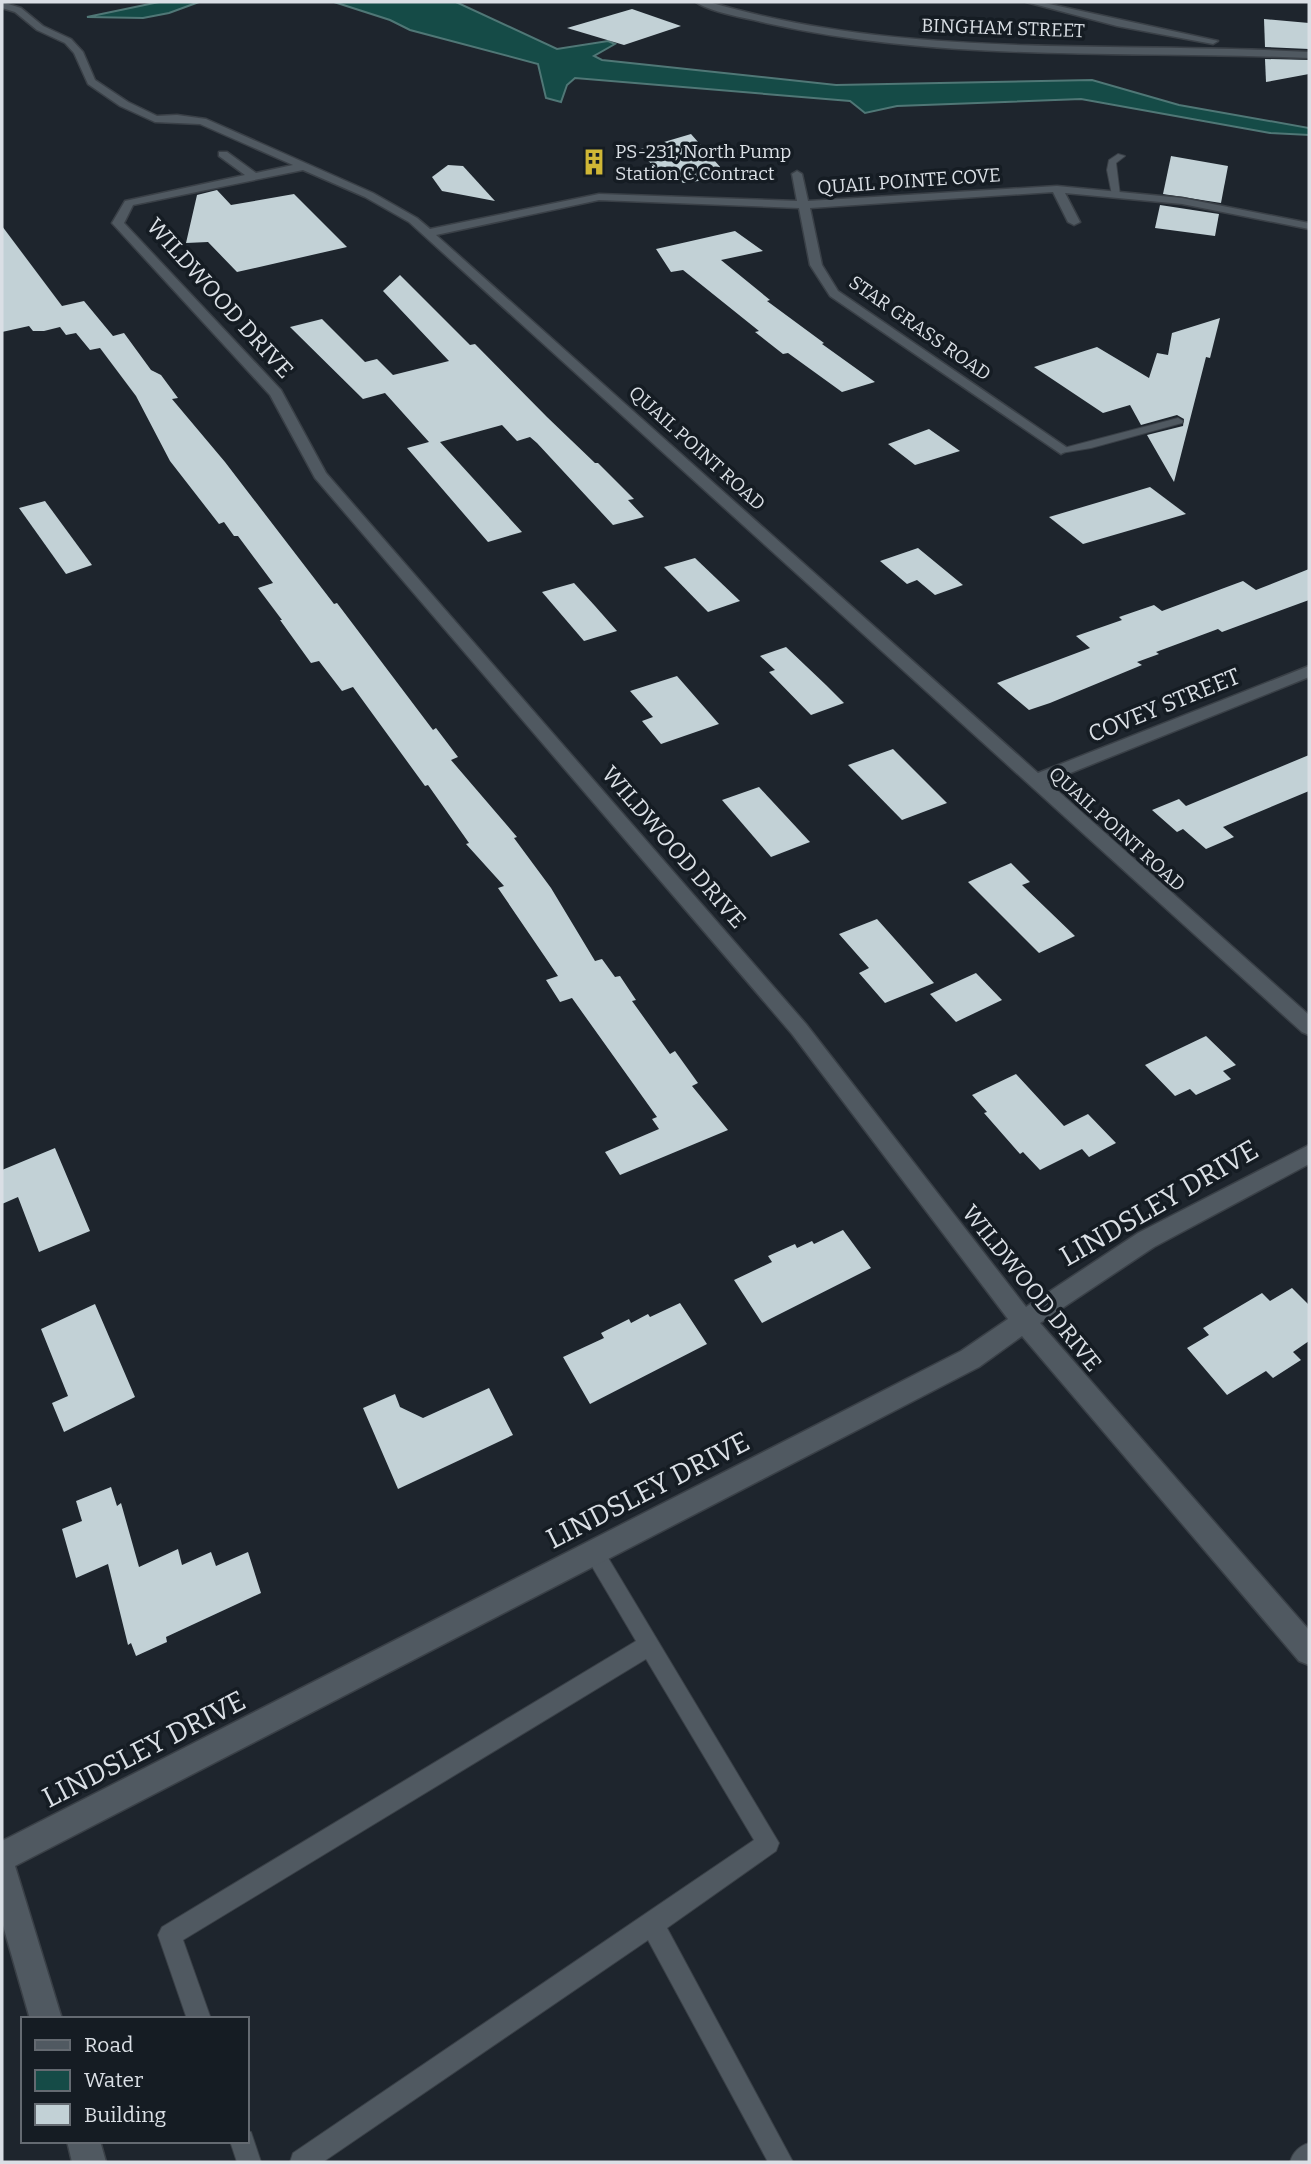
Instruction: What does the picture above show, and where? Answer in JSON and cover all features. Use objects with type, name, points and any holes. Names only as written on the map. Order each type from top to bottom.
[{"type":"street","name":"BINGHAM STREET","points":[[700,2],[755,19],[815,31],[946,46],[1276,52],[1309,55]]},
{"type":"street","points":[[1030,2],[1117,23],[1276,52]]},
{"type":"street","name":"QUAIL POINT ROAD","points":[[2,5],[18,10],[40,28],[73,45],[91,82],[124,104],[155,119],[202,121],[393,207],[427,233],[1309,1027]]},
{"type":"street","points":[[223,154],[253,176],[304,166]]},
{"type":"street","name":"STAR GRASS ROAD","points":[[797,174],[816,265],[834,293],[1061,450]]},
{"type":"street","name":"WILDWOOD DRIVE","points":[[253,176],[129,203],[118,223],[276,393],[320,475],[799,1029],[1025,1323],[1309,1651]]},
{"type":"street","points":[[1058,189],[1073,222]]},
{"type":"street","name":"QUAIL POINTE COVE","points":[[427,233],[599,197],[804,205],[1058,189],[1182,201],[1309,226]]},
{"type":"street","name":"COVEY STREET","points":[[1035,781],[1309,671]]},
{"type":"street","name":"LINDSLEY DRIVE","points":[[2,1857],[970,1359],[1146,1240],[1309,1154]]},
{"type":"street","points":[[2,1871],[45,2017]]},
{"type":"street","points":[[84,2143],[89,2162]]},
{"type":"lane","points":[[1116,195],[1112,162],[1121,156]]},
{"type":"lane","points":[[1061,450],[1091,445],[1178,421]]},
{"type":"lane","points":[[302,2162],[768,1843],[594,1553]]},
{"type":"lane","points":[[198,2017],[170,1935],[649,1645]]},
{"type":"lane","points":[[652,1924],[781,2162]]},
{"type":"lane","points":[[243,2143],[249,2162]]},
{"type":"lane","points":[[1301,2162],[1309,2155]]},
{"type":"water","points":[[159,2],[199,2],[169,13],[143,18],[87,17]]},
{"type":"water","points":[[334,2],[456,2],[557,49],[608,41],[615,44],[594,56],[602,60],[836,85],[1092,80],[1179,105],[1309,128],[1309,135],[1270,133],[1081,99],[897,106],[865,113],[850,101],[575,78],[567,85],[561,102],[546,98],[538,64],[410,30],[390,20]]},
{"type":"building","points":[[632,9],[681,26],[624,45],[567,28]]},
{"type":"building","points":[[1264,19],[1309,23],[1309,49],[1265,47]]},
{"type":"building","points":[[1265,59],[1309,60],[1309,74],[1266,82]]},
{"type":"building","points":[[691,134],[729,177],[683,183],[679,179],[668,180],[637,150]]},
{"type":"building","points":[[1171,156],[1228,166],[1221,203],[1163,194]]},
{"type":"building","points":[[448,165],[463,166],[495,201],[442,191],[432,177]]},
{"type":"building","points":[[217,190],[231,205],[294,194],[347,247],[237,272],[208,242],[186,243],[197,195]]},
{"type":"building","points":[[1160,205],[1219,214],[1215,236],[1155,228]]},
{"type":"building","points":[[2,226],[62,306],[84,301],[113,336],[124,333],[151,370],[161,375],[178,398],[172,399],[225,462],[334,604],[337,603],[433,730],[436,728],[458,757],[451,760],[517,837],[514,838],[551,888],[595,961],[602,959],[615,977],[620,976],[636,1000],[632,1001],[670,1054],[675,1051],[698,1083],[692,1086],[728,1130],[620,1175],[605,1152],[659,1129],[652,1119],[657,1117],[572,998],[560,1002],[546,980],[558,976],[498,888],[504,886],[466,844],[469,843],[428,785],[425,786],[353,687],[342,691],[319,661],[311,663],[258,588],[273,583],[238,536],[234,536],[224,522],[219,524],[170,461],[136,396],[100,348],[90,350],[76,333],[66,335],[60,327],[33,331],[29,326],[2,332]]},
{"type":"building","points":[[735,231],[763,251],[721,260],[770,300],[767,301],[875,382],[842,392],[788,353],[783,354],[755,332],[759,331],[683,270],[671,272],[656,249]]},
{"type":"building","points":[[400,275],[470,345],[475,344],[547,417],[598,463],[634,499],[628,500],[644,517],[613,525],[537,443],[530,437],[517,441],[502,425],[440,442],[522,532],[488,542],[407,448],[429,442],[385,393],[363,399],[290,327],[322,319],[365,362],[377,359],[393,375],[449,361],[383,291]]},
{"type":"building","points":[[1220,318],[1210,358],[1206,357],[1174,482],[1147,435],[1183,426],[1184,419],[1177,415],[1141,425],[1130,405],[1103,413],[1034,367],[1097,347],[1149,378],[1157,353],[1168,355],[1172,333]]},
{"type":"building","points":[[929,429],[960,451],[915,465],[888,444]]},
{"type":"building","points":[[1150,487],[1186,514],[1083,544],[1049,517]]},
{"type":"building","points":[[45,501],[92,565],[66,574],[19,508]]},
{"type":"building","points":[[918,548],[963,585],[935,595],[917,580],[907,584],[880,561]]},
{"type":"building","points":[[695,558],[740,601],[708,612],[664,567]]},
{"type":"building","points":[[1309,569],[1309,600],[1222,632],[1218,629],[1156,652],[1159,654],[1137,662],[1142,665],[1050,703],[1029,710],[997,683],[1090,648],[1076,636],[1122,620],[1119,617],[1154,605],[1162,611],[1243,581],[1256,590]]},
{"type":"building","points":[[574,583],[617,631],[584,641],[542,592]]},
{"type":"building","points":[[786,647],[844,703],[811,715],[769,672],[775,670],[760,656]]},
{"type":"building","points":[[677,676],[719,724],[661,744],[642,721],[653,717],[630,691]]},
{"type":"building","points":[[893,749],[947,803],[902,820],[848,765]]},
{"type":"building","points":[[1309,755],[1309,791],[1223,827],[1234,837],[1206,849],[1183,829],[1177,832],[1152,810],[1179,799],[1186,806]]},
{"type":"building","points":[[759,787],[810,842],[771,857],[722,800]]},
{"type":"building","points":[[1011,863],[1030,882],[1022,885],[1075,936],[1039,953],[968,882]]},
{"type":"building","points":[[877,919],[934,983],[885,1003],[859,973],[869,968],[839,934]]},
{"type":"building","points":[[976,973],[1002,1000],[956,1022],[930,994]]},
{"type":"building","points":[[1206,1036],[1236,1065],[1223,1071],[1231,1079],[1196,1095],[1190,1089],[1175,1096],[1145,1065]]},
{"type":"building","points":[[1016,1074],[1064,1126],[1088,1114],[1116,1143],[1089,1157],[1082,1149],[1040,1170],[1023,1152],[1020,1154],[972,1095]]},
{"type":"building","points":[[55,1148],[90,1231],[39,1252],[18,1197],[2,1204],[2,1170]]},
{"type":"building","points":[[843,1230],[871,1268],[762,1323],[734,1280],[772,1262],[768,1256],[795,1244],[797,1248],[812,1241],[814,1244]]},
{"type":"building","points":[[1292,1288],[1309,1305],[1309,1341],[1293,1352],[1301,1360],[1273,1378],[1266,1371],[1227,1395],[1187,1348],[1209,1335],[1203,1328],[1262,1293],[1270,1301]]},
{"type":"building","points":[[680,1303],[707,1344],[590,1404],[563,1357],[604,1338],[601,1333],[629,1319],[631,1323]]},
{"type":"building","points":[[95,1304],[135,1397],[64,1432],[52,1403],[68,1396],[41,1329]]},
{"type":"building","points":[[489,1388],[513,1435],[398,1489],[363,1408],[395,1394],[400,1407],[423,1418]]},
{"type":"building","points":[[111,1487],[117,1506],[121,1503],[139,1567],[178,1549],[182,1565],[211,1552],[216,1566],[248,1552],[261,1593],[166,1637],[167,1642],[136,1656],[131,1643],[128,1645],[108,1564],[76,1578],[62,1529],[82,1521],[76,1501]]},
{"type":"place","name":"PS-231; North Pump Station C Contract","points":[[594,162]]}]
